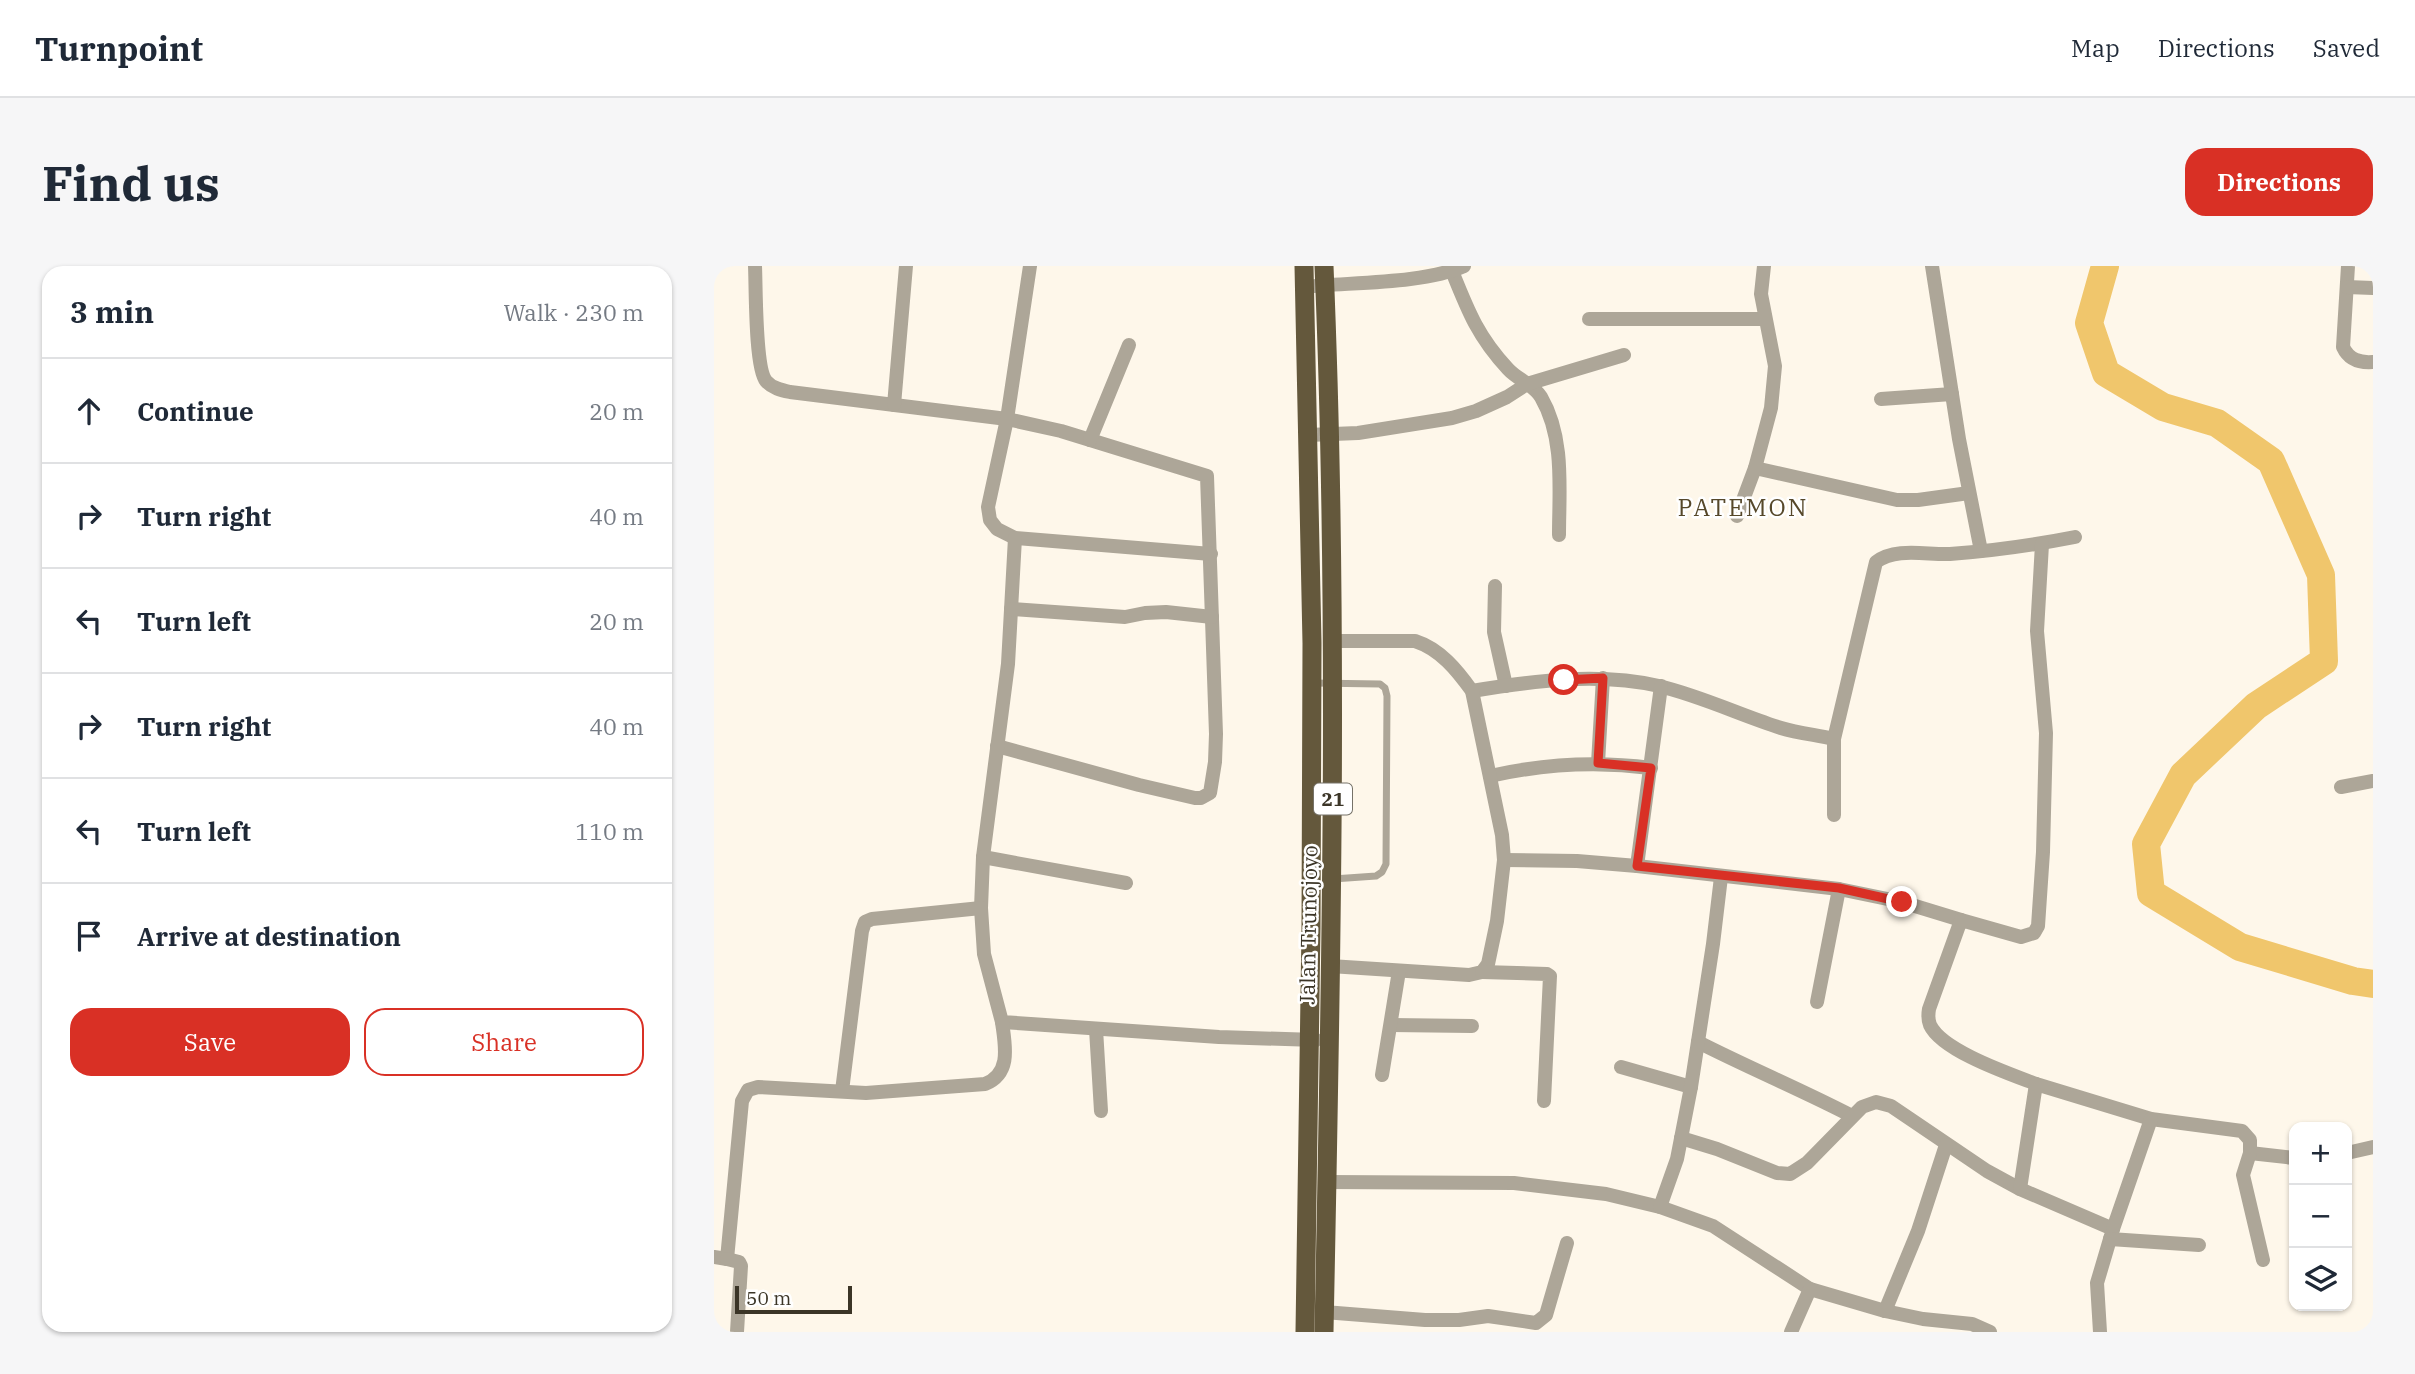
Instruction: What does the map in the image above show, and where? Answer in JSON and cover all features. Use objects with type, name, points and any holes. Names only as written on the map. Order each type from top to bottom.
[{"type":"highway","name":"Jalan Trunojoyo","points":[[1304,266],[1312,683],[1305,1332]]},
{"type":"highway","name":"Jalan Trunojoyo","points":[[1324,1322],[1333,682],[1325,275]]},
{"type":"street","points":[[755,266],[760,365],[765,380],[782,390],[1007,419],[1090,440],[1206,475],[1216,734],[1213,785],[1209,794],[1195,798],[1150,788],[996,746]]},
{"type":"street","points":[[894,405],[906,266]]},
{"type":"street","points":[[1030,266],[1007,419],[988,507],[993,524],[1015,538],[1211,554]]},
{"type":"street","points":[[1737,516],[1755,468],[1768,421],[1775,366],[1761,294],[1764,266]]},
{"type":"street","points":[[1932,266],[1980,551]]},
{"type":"street","points":[[2348,266],[2343,348],[2356,360],[2373,362]]},
{"type":"street","points":[[1304,287],[1325,275],[1419,277],[1458,269],[1477,332],[1509,370],[1541,398],[1557,443],[1559,535]]},
{"type":"street","points":[[2347,287],[2373,288]]},
{"type":"street","points":[[1589,318],[1765,319]]},
{"type":"street","points":[[1090,440],[1129,345]]},
{"type":"street","points":[[1308,435],[1406,427],[1452,418],[1507,397],[1527,384],[1624,355]]},
{"type":"street","points":[[1881,399],[1952,394]]},
{"type":"street","points":[[1755,468],[1897,500],[1969,493]]},
{"type":"street","points":[[1834,815],[1834,738],[1876,562],[1883,557],[1903,554],[1980,551],[2042,544],[2075,537]]},
{"type":"street","points":[[737,1332],[741,1266],[737,1261],[720,1258],[744,1094],[748,1090],[758,1087],[866,1093],[954,1087],[991,1081],[1002,1071],[1005,1062],[1002,1021],[984,954],[981,908],[983,857],[1008,664],[1015,538]]},
{"type":"street","points":[[1504,860],[1577,861],[1637,866],[1839,888],[1902,902],[2021,937],[2034,933],[2038,926],[2043,852],[2046,733],[2037,631],[2042,544]]},
{"type":"street","points":[[1495,586],[1494,632],[1506,686]]},
{"type":"street","points":[[1011,609],[1125,617],[1166,612],[1212,617]]},
{"type":"street","points":[[1333,640],[1415,641],[1428,645],[1461,674],[1472,691],[1502,835],[1504,860],[1497,920],[1488,964],[1482,972]]},
{"type":"street","points":[[1472,691],[1603,678],[1661,686],[1782,728],[1834,738]]},
{"type":"street","points":[[1598,763],[1603,678]]},
{"type":"street","points":[[1637,866],[1661,686]]},
{"type":"street","points":[[1490,776],[1544,766],[1598,763],[1651,768]]},
{"type":"street","points":[[2341,787],[2373,781]]},
{"type":"street","points":[[983,857],[1126,883]]},
{"type":"street","points":[[1660,1207],[1677,1159],[1691,1087],[1721,877]]},
{"type":"street","points":[[1817,1002],[1839,888]]},
{"type":"street","points":[[842,1091],[851,1005],[865,922],[872,919],[981,908]]},
{"type":"street","points":[[1961,920],[1929,1009],[1930,1025],[1935,1031],[1961,1052],[2036,1084],[2151,1119],[2242,1131],[2250,1140],[2250,1153],[2243,1175],[2263,1260]]},
{"type":"street","points":[[1331,967],[1469,975],[1482,972],[1547,974],[1550,976],[1544,1101]]},
{"type":"street","points":[[1381,1075],[1399,971]]},
{"type":"street","points":[[1002,1021],[1219,1037],[1330,1040]]},
{"type":"street","points":[[1391,1026],[1472,1026]]},
{"type":"street","points":[[1096,1029],[1101,1111]]},
{"type":"street","points":[[1698,1042],[1852,1116]]},
{"type":"street","points":[[1621,1067],[1691,1087]]},
{"type":"street","points":[[2020,1189],[2036,1084]]},
{"type":"street","points":[[1681,1138],[1786,1175],[1807,1163],[1866,1104],[1882,1103],[1891,1106],[1946,1145],[2020,1189],[2111,1234],[2199,1245]]},
{"type":"street","points":[[2100,1332],[2096,1306],[2097,1283],[2151,1119]]},
{"type":"street","points":[[1885,1311],[1918,1231],[1946,1145]]},
{"type":"street","points":[[2352,1152],[2373,1147]]},
{"type":"street","points":[[2250,1153],[2289,1157]]},
{"type":"street","points":[[1327,1182],[1514,1183],[1606,1194],[1660,1207],[1713,1226],[1810,1289],[1885,1311],[1923,1319],[1972,1324],[1990,1332]]},
{"type":"street","points":[[1324,1322],[1370,1317],[1448,1320],[1488,1316],[1536,1323],[1546,1315],[1567,1243]]},
{"type":"street","points":[[1791,1332],[1810,1289]]},
{"type":"lane","points":[[1311,880],[1376,876],[1387,864],[1385,688],[1372,682],[1312,683]]},
{"type":"waterway","points":[[2105,266],[2089,323],[2106,373],[2163,407],[2217,423],[2271,461],[2321,575],[2324,661],[2256,706],[2183,775],[2146,844],[2151,893],[2240,947],[2353,981],[2373,984]]},
{"type":"district","name":"PATEMON","points":[[1743,508]]},
{"type":"route","points":[[1564,680],[1603,678],[1598,763],[1651,768],[1637,866],[1839,888],[1902,902]]}]
